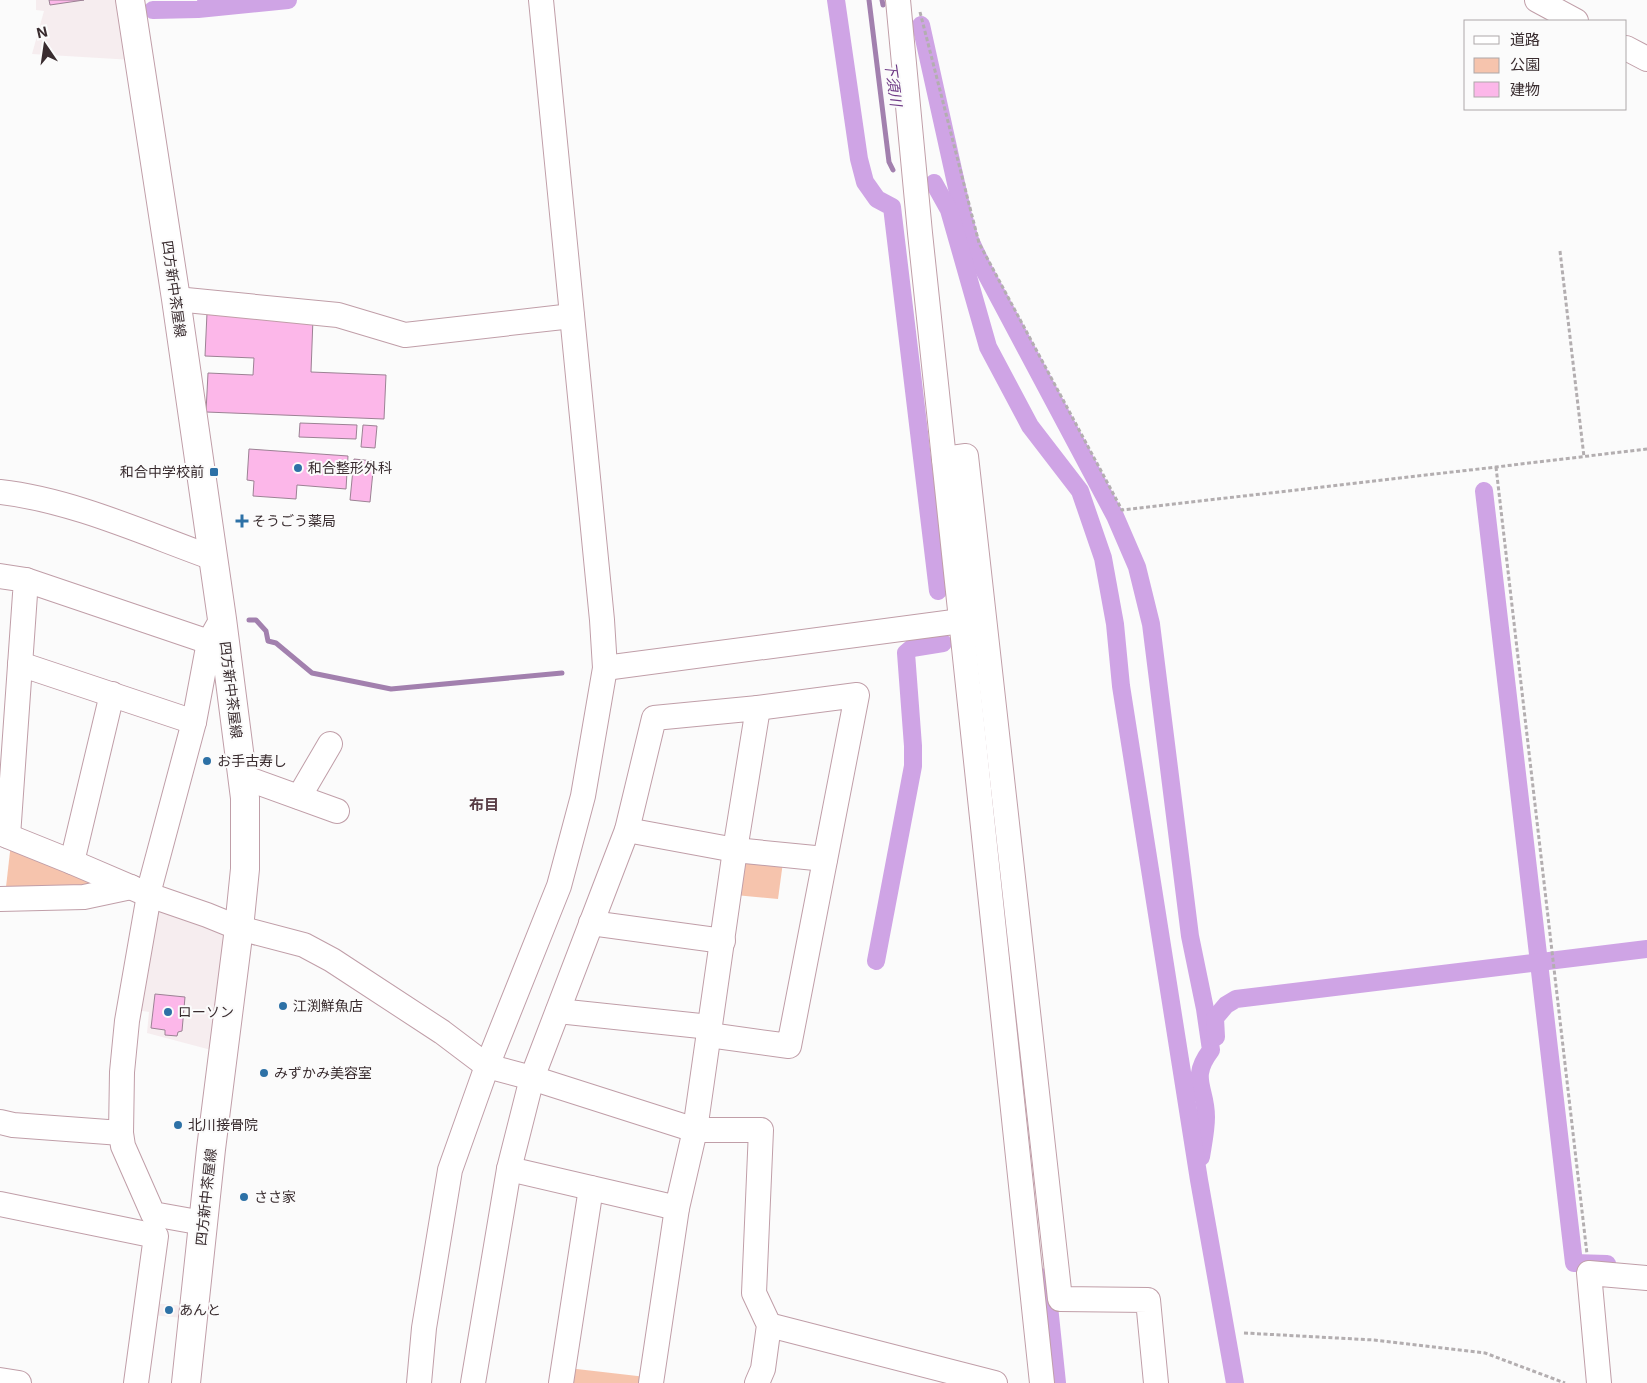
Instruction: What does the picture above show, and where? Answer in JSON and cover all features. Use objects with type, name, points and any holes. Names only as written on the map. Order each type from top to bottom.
[{"type":"main road","name":"四方新中茶屋線","points":[[130,0],[176,299],[213,558],[216,630],[243,777],[245,798],[245,869],[186,1383]]},
{"type":"street","points":[[419,1383],[424,1328],[450,1170],[487,1066],[559,886],[583,796],[604,668],[602,620],[540,0]]},
{"type":"street","points":[[898,0],[944,459],[1042,1383]]},
{"type":"street","points":[[1537,0],[1574,20]]},
{"type":"street","points":[[1627,49],[1647,59]]},
{"type":"street","points":[[176,299],[338,315],[405,335],[572,316]]},
{"type":"street","points":[[944,459],[966,456],[1060,1299],[1148,1300],[1156,1383]]},
{"type":"street","points":[[0,492],[22,494],[78,509],[213,558]]},
{"type":"street","points":[[0,576],[26,580],[216,630],[194,722],[143,892],[127,1021],[122,1072],[121,1133],[123,1146],[154,1224],[136,1383]]},
{"type":"street","points":[[26,580],[4,835],[143,892],[239,928],[304,945],[332,960],[442,1032],[487,1066],[532,1078],[695,1130],[761,1130],[754,1293],[770,1325],[763,1369],[757,1383]]},
{"type":"street","points":[[604,668],[962,621]]},
{"type":"street","points":[[20,664],[194,722]]},
{"type":"street","points":[[72,862],[112,694]]},
{"type":"street","points":[[473,1383],[509,1169],[532,1078],[627,830],[654,718],[758,708],[857,695],[789,1046],[709,1031],[558,1011]]},
{"type":"street","points":[[651,1383],[677,1208],[695,1130],[735,850],[758,708]]},
{"type":"street","points":[[299,797],[330,744]]},
{"type":"street","points":[[243,777],[337,810]]},
{"type":"street","points":[[627,830],[735,850],[826,859]]},
{"type":"street","points":[[0,899],[84,897],[143,892]]},
{"type":"street","points":[[591,923],[723,941]]},
{"type":"street","points":[[0,1122],[13,1125],[121,1133]]},
{"type":"street","points":[[509,1169],[677,1208]]},
{"type":"street","points":[[561,1383],[591,1188]]},
{"type":"street","points":[[0,1204],[154,1224],[203,1223]]},
{"type":"street","points":[[1599,1383],[1589,1273],[1647,1278]]},
{"type":"street","points":[[770,1325],[995,1383]]},
{"type":"street","points":[[0,1380],[19,1383]]},
{"type":"path","points":[[920,10],[979,243],[1122,510],[1647,449]]},
{"type":"path","points":[[1560,252],[1584,457]]},
{"type":"path","points":[[1496,468],[1589,1273]]},
{"type":"path","points":[[1244,1333],[1374,1340],[1486,1353],[1565,1383]]},
{"type":"shaded area","points":[[36,0],[122,0],[133,60],[32,54],[44,11],[36,10]]},
{"type":"shaded area","points":[[156,907],[229,929],[215,1051],[147,1033],[149,1012],[136,1010]]},
{"type":"shaded area","name":"あんと","points":[[153,1303],[185,1306],[183,1318],[152,1315]]},
{"type":"green space","points":[[11,843],[117,886],[84,893],[6,887]]},
{"type":"green space","points":[[740,857],[783,862],[778,899],[735,895]]},
{"type":"green space","points":[[568,1368],[646,1377],[645,1383],[566,1383]]},
{"type":"building","points":[[49,0],[84,0],[50,5]]},
{"type":"building","points":[[207,313],[313,318],[311,372],[386,375],[384,419],[206,412],[208,373],[253,375],[254,358],[205,356]]},
{"type":"building","points":[[300,423],[357,425],[356,439],[299,437]]},
{"type":"building","points":[[363,425],[377,426],[375,448],[361,447]]},
{"type":"building","name":"和合整形外科","points":[[249,449],[348,456],[346,489],[297,485],[296,499],[253,496],[254,481],[247,480]]},
{"type":"building","points":[[354,459],[374,461],[370,502],[350,500]]},
{"type":"building","name":"ローソン","points":[[155,994],[185,997],[182,1031],[178,1032],[177,1036],[165,1035],[165,1030],[151,1028]]},
{"type":"waterway","points":[[153,10],[198,9],[288,0]]},
{"type":"waterway","points":[[836,0],[859,159],[865,182],[877,199],[892,207],[938,591]]},
{"type":"waterway","name":"下須川","points":[[869,0],[889,162],[893,170]]},
{"type":"waterway","points":[[882,0],[883,5]]},
{"type":"waterway","points":[[921,25],[970,240],[983,268],[1115,516],[1137,567],[1151,624],[1190,936],[1205,1009],[1211,1050],[1204,1060],[1200,1076],[1206,1117],[1201,1157]]},
{"type":"waterway","points":[[934,183],[949,210],[988,347],[1030,426],[1080,491],[1103,558],[1115,624],[1121,686],[1199,1180],[1235,1383]]},
{"type":"waterway","points":[[1484,491],[1574,1263],[1607,1264]]},
{"type":"waterway","points":[[249,620],[256,620],[266,631],[268,641],[276,643],[312,673],[391,689],[562,673]]},
{"type":"waterway","points":[[876,961],[913,766],[906,653],[912,648],[943,643]]},
{"type":"waterway","points":[[1216,1037],[1215,1018],[1226,1005],[1236,999],[1647,949]]},
{"type":"waterway","points":[[1046,1277],[1057,1383]]},
{"type":"place","name":"和合整形外科","points":[[298,468]]},
{"type":"place","name":"和合中学校前","points":[[214,472]]},
{"type":"place","name":"そうごう薬局","points":[[242,521]]},
{"type":"place","name":"お手古寿し","points":[[207,761]]},
{"type":"place","name":"江渕鮮魚店","points":[[283,1006]]},
{"type":"place","name":"ローソン","points":[[168,1012]]},
{"type":"place","name":"みずかみ美容室","points":[[264,1073]]},
{"type":"place","name":"北川接骨院","points":[[178,1125]]},
{"type":"place","name":"ささ家","points":[[244,1197]]},
{"type":"place","name":"あんと","points":[[169,1310]]},
{"type":"district","name":"布目","points":[[484,805]]}]
